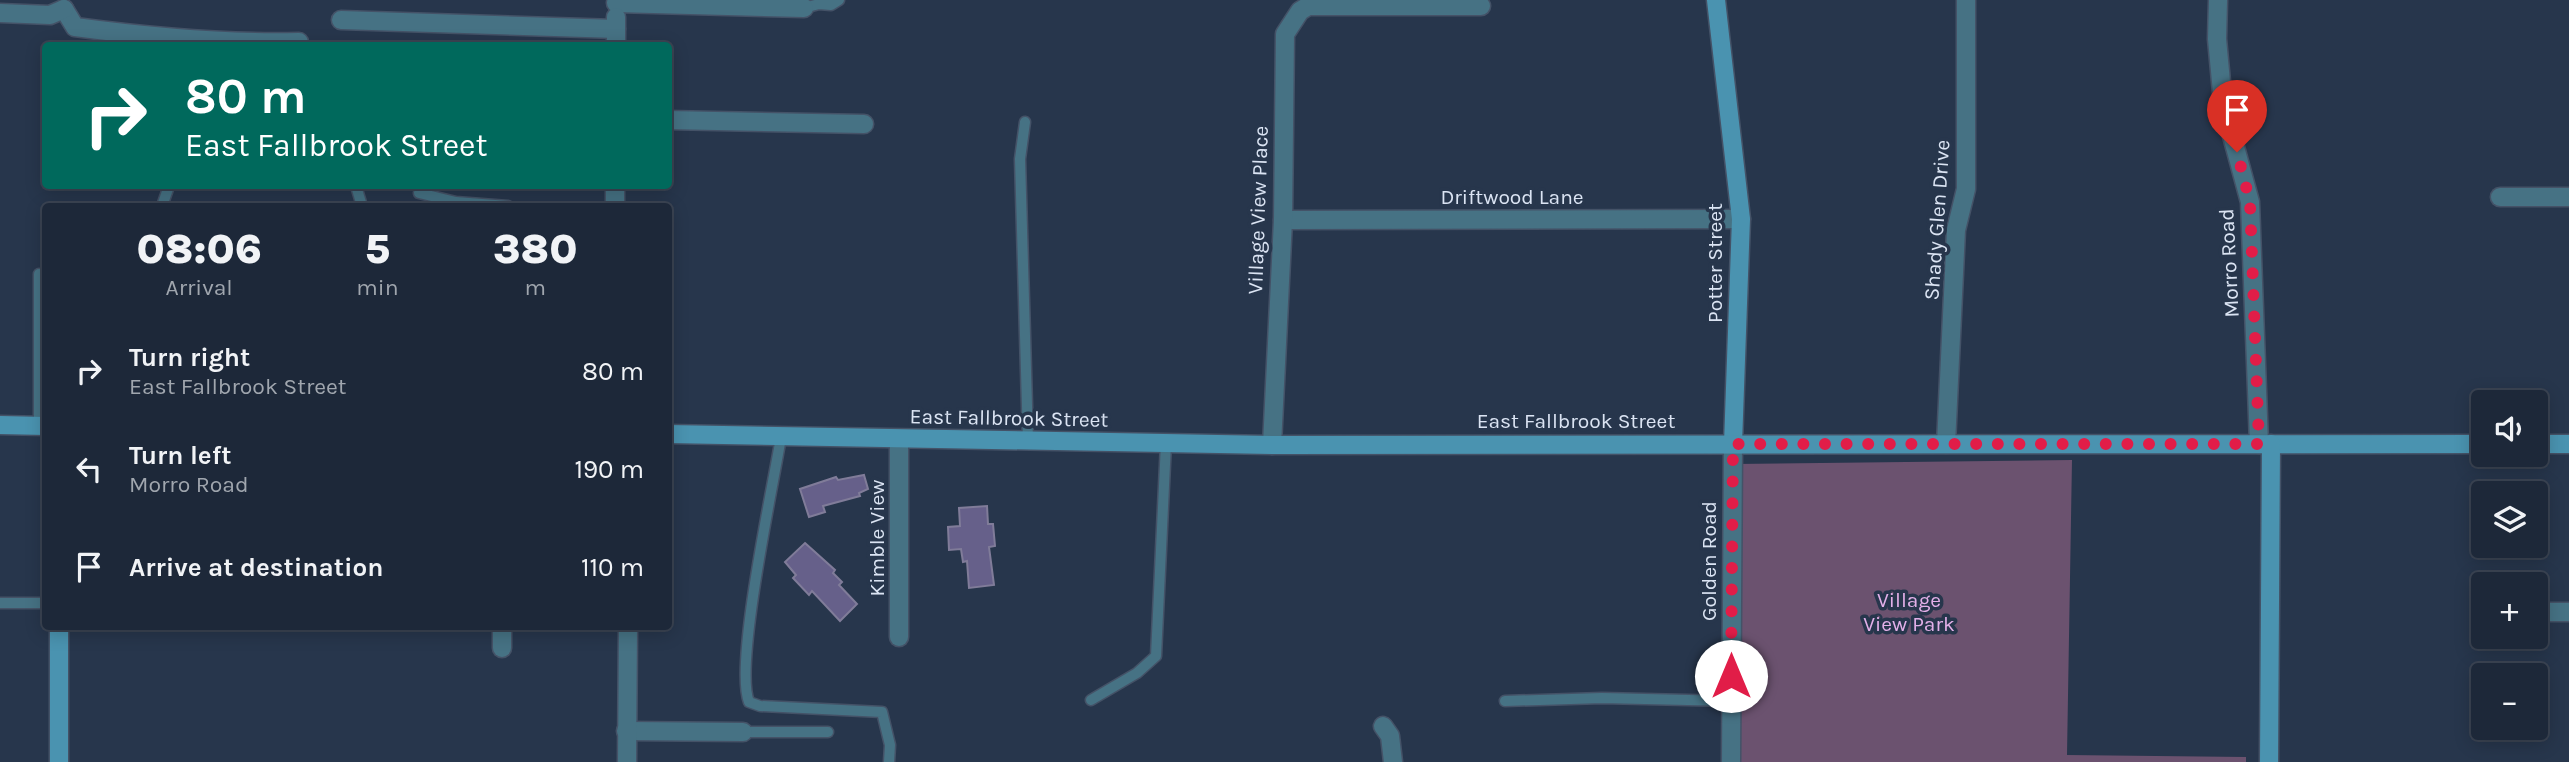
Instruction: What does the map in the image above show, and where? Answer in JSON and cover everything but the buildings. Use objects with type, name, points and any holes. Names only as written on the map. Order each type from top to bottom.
[{"type":"main road","name":"Potter Street","points":[[1716,0],[1741,219],[1733,444]]},
{"type":"main road","points":[[0,425],[42,426]]},
{"type":"main road","name":"East Fallbrook Street","points":[[672,434],[1272,445],[2471,444]]},
{"type":"main road","name":"Morro Road","points":[[2265,444],[2269,762]]},
{"type":"main road","points":[[2548,444],[2569,444]]},
{"type":"main road","points":[[59,630],[59,762]]},
{"type":"street","name":"Shady Glen Drive","points":[[1947,444],[1956,230],[1966,189],[1966,0]]},
{"type":"street","name":"Morro Road","points":[[2218,0],[2217,39],[2223,103],[2250,202],[2265,444]]},
{"type":"street","points":[[341,20],[616,37],[616,1],[813,4]]},
{"type":"street","points":[[0,13],[50,15],[65,4],[75,27],[204,42]]},
{"type":"street","name":"Village View Place","points":[[1272,445],[1283,220],[1285,34],[1300,11],[1308,6],[1481,6]]},
{"type":"street","points":[[672,120],[864,124]]},
{"type":"street","points":[[2500,197],[2569,197]]},
{"type":"street","name":"Driftwood Lane","points":[[1283,220],[1741,219]]},
{"type":"street","name":"Kimble View","points":[[899,637],[900,440]]},
{"type":"street","name":"Golden Road","points":[[1731,762],[1733,444]]},
{"type":"street","points":[[2548,612],[2569,612]]},
{"type":"street","points":[[502,630],[502,648]]},
{"type":"street","points":[[626,762],[628,630]]},
{"type":"street","points":[[1383,726],[1390,736],[1393,762]]},
{"type":"street","points":[[626,731],[743,732]]},
{"type":"lane","points":[[813,4],[831,5],[839,0]]},
{"type":"lane","points":[[1025,122],[1020,159],[1028,441]]},
{"type":"lane","points":[[419,192],[469,203]]},
{"type":"lane","points":[[39,274],[42,426]]},
{"type":"lane","points":[[781,437],[748,641],[744,690],[749,702],[760,706],[882,712],[890,744],[889,762]]},
{"type":"lane","points":[[1091,700],[1137,673],[1156,656],[1166,443]]},
{"type":"lane","points":[[0,603],[42,603]]},
{"type":"lane","points":[[1505,701],[1602,698],[1731,701]]},
{"type":"lane","points":[[743,732],[828,732]]},
{"type":"green space","name":"Village View Park","points":[[2072,460],[2067,755],[2246,757],[2246,762],[1732,762],[1735,464]]},
{"type":"route","points":[[1731,676],[1733,444],[2259,444],[2253,233],[2250,202],[2237,152]]}]
